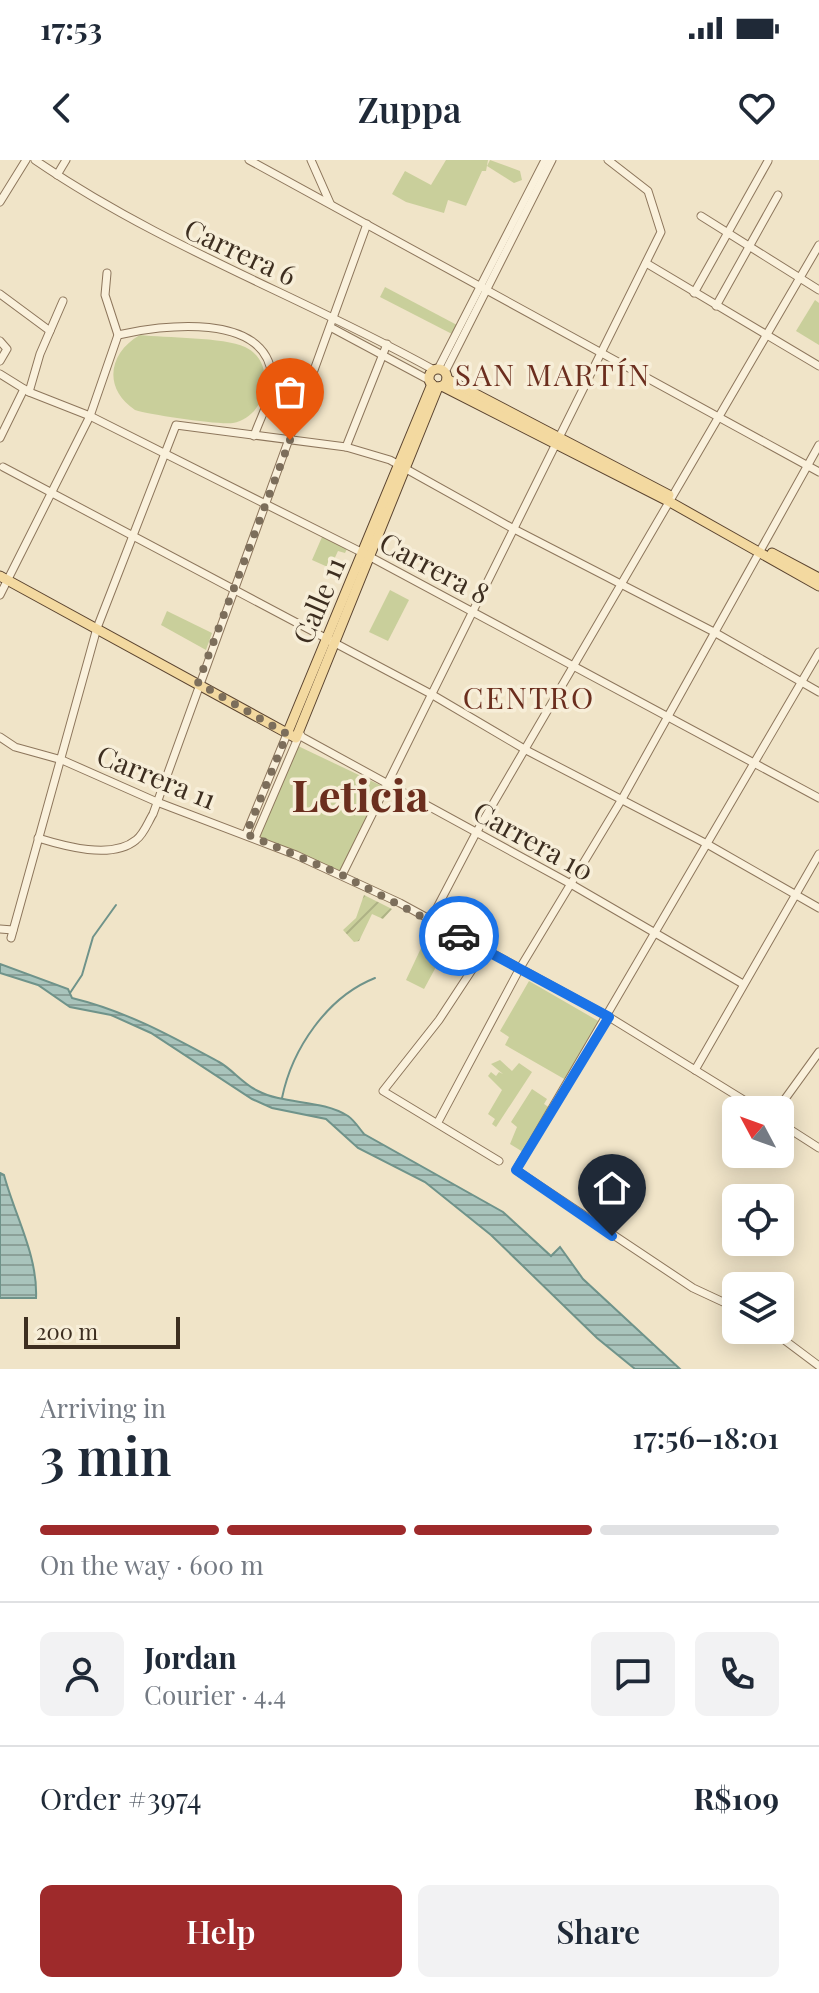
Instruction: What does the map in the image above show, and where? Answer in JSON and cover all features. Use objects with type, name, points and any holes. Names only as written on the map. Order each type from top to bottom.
[{"type":"main road","name":"Carrera 6","points":[[438,379],[671,499],[819,586]]},
{"type":"main road","name":"Calle 11","points":[[295,734],[336,644],[366,555],[438,379]]},
{"type":"main road","name":"Carrera 6","points":[[760,550],[819,578]]},
{"type":"main road","name":"Calle 11","points":[[295,734],[325,638],[366,555]]},
{"type":"main road","name":"Carrera 10","points":[[0,569],[6,577],[295,734]]},
{"type":"street","points":[[0,202],[26,160]]},
{"type":"street","name":"Carrera 6","points":[[35,160],[135,223],[217,266],[336,317],[387,344],[438,379]]},
{"type":"street","points":[[57,175],[66,160]]},
{"type":"street","points":[[249,160],[819,472]]},
{"type":"street","points":[[311,160],[331,205]]},
{"type":"street","name":"Calle 11","points":[[514,228],[545,160]]},
{"type":"street","name":"Calle 11","points":[[438,379],[552,160]]},
{"type":"street","points":[[342,875],[661,232],[648,191],[608,160]]},
{"type":"street","points":[[694,293],[768,161]]},
{"type":"street","points":[[716,306],[778,195]]},
{"type":"street","points":[[701,216],[751,244],[819,290]]},
{"type":"street","points":[[38,838],[82,851],[128,845],[142,833],[157,802],[199,681],[336,317],[367,224]]},
{"type":"street","points":[[430,921],[476,833],[819,245]]},
{"type":"street","points":[[646,263],[819,366]]},
{"type":"street","points":[[0,595],[6,577],[90,416],[118,335],[105,295],[107,273]]},
{"type":"street","points":[[0,294],[50,331]]},
{"type":"street","points":[[0,438],[26,390],[63,301]]},
{"type":"street","points":[[118,335],[203,326],[225,328],[240,335],[260,353],[272,373],[271,387],[254,436]]},
{"type":"street","name":"Carrera 6","points":[[332,328],[382,356],[438,379]]},
{"type":"street","points":[[0,341],[7,349],[0,361]]},
{"type":"street","points":[[346,447],[387,344]]},
{"type":"street","name":"Carrera 8","points":[[0,374],[26,390],[90,416],[366,555],[819,798]]},
{"type":"street","points":[[0,929],[12,934],[98,626],[176,425],[346,447],[402,466],[512,528],[624,583],[819,692]]},
{"type":"street","points":[[438,1122],[521,969],[623,800],[819,445]]},
{"type":"street","points":[[3,467],[431,694],[526,750],[707,844],[819,908]]},
{"type":"street","points":[[722,1301],[693,1288],[516,1170],[609,1017],[819,652]]},
{"type":"street","name":"Calle 11","points":[[250,836],[295,734]]},
{"type":"street","name":"Carrera 10","points":[[295,734],[570,884],[743,984]]},
{"type":"street","name":"Carrera 11","points":[[0,737],[15,747],[62,760],[157,802],[250,836],[342,875],[609,1017],[737,1096]]},
{"type":"street","points":[[695,1070],[819,854]]},
{"type":"street","points":[[485,950],[439,1020],[383,1091],[499,1161]]},
{"type":"street","points":[[787,1096],[819,1052]]},
{"type":"street","points":[[794,1132],[819,1148]]},
{"type":"street","points":[[790,1344],[819,1366]]},
{"type":"green space","points":[[446,160],[488,160],[486,171],[482,171],[466,206],[448,200],[444,213],[406,202],[392,194],[405,171],[431,185]]},
{"type":"green space","points":[[490,160],[520,171],[522,180],[514,183],[487,166]]},
{"type":"green space","points":[[385,287],[457,325],[452,334],[380,297]]},
{"type":"green space","points":[[815,300],[819,303],[819,345],[796,331]]},
{"type":"green space","points":[[140,335],[209,340],[245,347],[262,364],[265,376],[261,400],[245,419],[233,423],[214,423],[135,410],[118,392],[114,371],[121,351]]},
{"type":"green space","points":[[322,537],[347,549],[345,553],[338,551],[330,568],[312,560]]},
{"type":"green space","points":[[390,590],[409,600],[388,641],[369,632]]},
{"type":"green space","points":[[167,611],[212,633],[206,650],[161,625]]},
{"type":"green space","points":[[298,746],[382,786],[341,872],[256,836]]},
{"type":"green space","points":[[364,895],[392,909],[383,919],[372,914],[359,941],[354,942],[343,930],[356,918]]},
{"type":"green space","points":[[431,927],[474,949],[463,965],[443,954],[424,989],[406,980]]},
{"type":"green space","points":[[529,981],[600,1022],[566,1080],[505,1045],[509,1037],[500,1031]]},
{"type":"green space","points":[[500,1060],[512,1071],[519,1063],[532,1072],[496,1127],[492,1124],[495,1119],[488,1114],[502,1090],[488,1076],[491,1072],[496,1076],[499,1072],[503,1074],[491,1064]]},
{"type":"green space","points":[[532,1089],[547,1099],[544,1104],[550,1108],[523,1152],[510,1144],[517,1127],[511,1122]]},
{"type":"water","points":[[0,964],[68,989],[72,998],[130,1017],[166,1034],[224,1065],[258,1091],[326,1107],[348,1116],[364,1134],[503,1212],[551,1256],[560,1247],[583,1279],[680,1369],[635,1369],[597,1338],[491,1235],[425,1182],[358,1148],[326,1119],[272,1108],[252,1099],[151,1033],[111,1015],[70,1007],[38,985],[0,973]]},
{"type":"water","points":[[0,1173],[4,1175],[30,1251],[36,1298],[0,1298]]},
{"type":"waterway","points":[[70,993],[82,975],[93,937],[116,905]]},
{"type":"waterway","points":[[282,1098],[294,1061],[314,1027],[342,998],[375,978]]},
{"type":"way so far","points":[[290,440],[198,683],[287,734],[246,834],[342,875],[459,936]]},
{"type":"district","name":"SAN MARTÍN","points":[[553,374]]},
{"type":"district","name":"CENTRO","points":[[529,697]]},
{"type":"district","name":"Leticia","points":[[360,793]]},
{"type":"route","points":[[459,936],[609,1017],[516,1170],[612,1236]]}]
